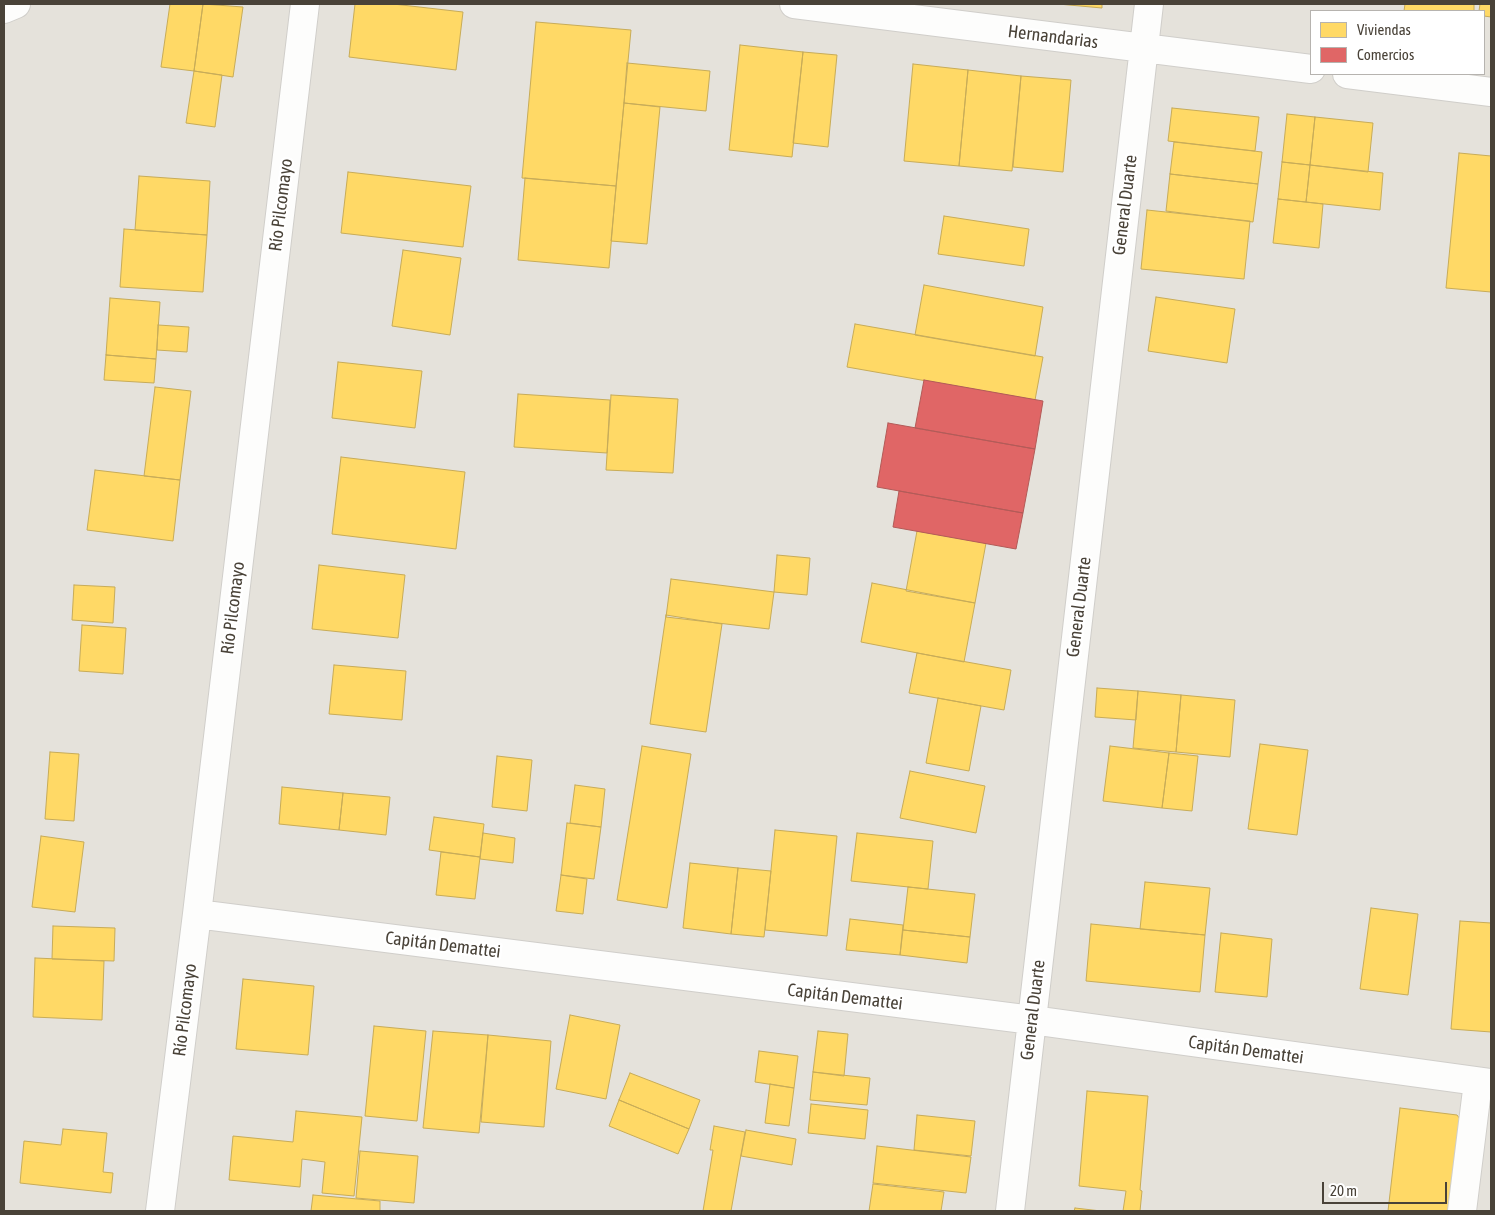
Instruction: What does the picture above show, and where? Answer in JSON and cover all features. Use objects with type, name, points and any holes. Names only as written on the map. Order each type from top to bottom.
[{"type":"street","points":[[4,9],[16,4]]},
{"type":"street","name":"Río Pilcomayo","points":[[160,1211],[305,4]]},
{"type":"street","name":"Hernandarias","points":[[794,4],[1310,69]]},
{"type":"street","name":"General Duarte","points":[[1010,1211],[1149,4]]},
{"type":"street","points":[[1355,75],[1491,92]]},
{"type":"street","name":"Capitán Demattei","points":[[197,914],[1032,1020],[1485,1083]]},
{"type":"street","points":[[1462,1211],[1485,1083]]},
{"type":"shaded area","points":[[4,4],[1491,4],[1491,1211],[4,1211]]},
{"type":"building: Viviendas","points":[[170,4],[203,4],[194,71],[161,67]]},
{"type":"building: Viviendas","points":[[203,4],[243,7],[233,77],[194,71]]},
{"type":"building: Viviendas","points":[[355,4],[393,4],[463,12],[456,70],[349,57]]},
{"type":"building: Viviendas","points":[[1058,4],[1102,4],[1102,8]]},
{"type":"building: Viviendas","points":[[1405,4],[1474,4],[1474,10],[1404,10]]},
{"type":"building: Viviendas","points":[[1480,4],[1491,4],[1491,17],[1485,16],[1485,10],[1479,10]]},
{"type":"building: Viviendas","points":[[536,22],[631,30],[616,186],[522,178]]},
{"type":"building: Viviendas","points":[[740,45],[803,52],[792,157],[729,150]]},
{"type":"building: Viviendas","points":[[803,52],[837,55],[828,147],[793,143]]},
{"type":"building: Viviendas","points":[[627,63],[710,71],[706,111],[624,103]]},
{"type":"building: Viviendas","points":[[913,64],[968,70],[959,166],[904,161]]},
{"type":"building: Viviendas","points":[[968,70],[1021,76],[1012,171],[959,166]]},
{"type":"building: Viviendas","points":[[194,71],[222,75],[215,127],[186,123]]},
{"type":"building: Viviendas","points":[[1021,76],[1071,80],[1063,172],[1013,167]]},
{"type":"building: Viviendas","points":[[624,103],[660,107],[647,244],[611,241]]},
{"type":"building: Viviendas","points":[[1172,108],[1259,117],[1255,151],[1168,141]]},
{"type":"building: Viviendas","points":[[1287,114],[1315,117],[1310,165],[1282,162]]},
{"type":"building: Viviendas","points":[[1315,117],[1373,123],[1368,172],[1310,165]]},
{"type":"building: Viviendas","points":[[1174,142],[1262,152],[1258,184],[1170,174]]},
{"type":"building: Viviendas","points":[[1459,153],[1491,156],[1491,292],[1446,288]]},
{"type":"building: Viviendas","points":[[1282,162],[1310,165],[1306,202],[1278,199]]},
{"type":"building: Viviendas","points":[[1310,165],[1383,173],[1380,210],[1306,202]]},
{"type":"building: Viviendas","points":[[348,172],[471,186],[463,247],[341,233]]},
{"type":"building: Viviendas","points":[[1170,174],[1258,184],[1253,222],[1166,211]]},
{"type":"building: Viviendas","points":[[139,176],[210,181],[207,235],[135,230]]},
{"type":"building: Viviendas","points":[[525,178],[616,186],[609,268],[518,260]]},
{"type":"building: Viviendas","points":[[1278,199],[1323,204],[1319,248],[1273,243]]},
{"type":"building: Viviendas","points":[[1147,210],[1250,221],[1244,279],[1141,269]]},
{"type":"building: Viviendas","points":[[944,216],[1029,229],[1024,266],[938,254]]},
{"type":"building: Viviendas","points":[[124,229],[207,235],[203,292],[120,287]]},
{"type":"building: Viviendas","points":[[403,250],[461,258],[450,335],[392,326]]},
{"type":"building: Viviendas","points":[[924,285],[1043,307],[1035,356],[915,335]]},
{"type":"building: Viviendas","points":[[1156,297],[1235,309],[1227,363],[1148,351]]},
{"type":"building: Viviendas","points":[[110,298],[160,302],[156,359],[106,355]]},
{"type":"building: Viviendas","points":[[855,324],[1043,357],[1035,400],[847,367]]},
{"type":"building: Viviendas","points":[[158,325],[189,327],[187,352],[157,350]]},
{"type":"building: Viviendas","points":[[106,355],[156,359],[154,383],[104,380]]},
{"type":"building: Viviendas","points":[[338,362],[422,371],[415,428],[332,418]]},
{"type":"building: Viviendas","points":[[155,387],[191,391],[180,480],[144,476]]},
{"type":"building: Viviendas","points":[[518,394],[610,400],[607,453],[514,447]]},
{"type":"building: Viviendas","points":[[611,395],[678,399],[673,473],[606,470]]},
{"type":"building: Viviendas","points":[[341,457],[465,472],[456,549],[332,534]]},
{"type":"building: Viviendas","points":[[95,470],[180,480],[173,541],[87,530]]},
{"type":"building: Viviendas","points":[[917,531],[986,543],[975,603],[906,591]]},
{"type":"building: Viviendas","points":[[777,555],[810,558],[807,595],[774,592]]},
{"type":"building: Viviendas","points":[[319,565],[405,575],[398,638],[312,629]]},
{"type":"building: Viviendas","points":[[671,579],[774,592],[769,629],[666,617]]},
{"type":"building: Viviendas","points":[[872,583],[975,603],[964,662],[861,642]]},
{"type":"building: Viviendas","points":[[74,585],[115,587],[113,623],[72,620]]},
{"type":"building: Viviendas","points":[[666,615],[722,624],[706,732],[650,724]]},
{"type":"building: Viviendas","points":[[82,625],[126,628],[123,674],[79,671]]},
{"type":"building: Viviendas","points":[[917,653],[1011,670],[1004,710],[909,693]]},
{"type":"building: Viviendas","points":[[334,665],[406,671],[402,720],[329,714]]},
{"type":"building: Viviendas","points":[[1097,688],[1138,691],[1136,720],[1095,717]]},
{"type":"building: Viviendas","points":[[1138,691],[1181,695],[1176,752],[1133,748]]},
{"type":"building: Viviendas","points":[[1181,695],[1235,700],[1230,757],[1176,752]]},
{"type":"building: Viviendas","points":[[938,698],[981,706],[969,771],[926,763]]},
{"type":"building: Viviendas","points":[[1260,744],[1308,750],[1297,835],[1248,829]]},
{"type":"building: Viviendas","points":[[642,746],[691,754],[667,908],[617,900]]},
{"type":"building: Viviendas","points":[[1110,746],[1169,753],[1162,808],[1103,801]]},
{"type":"building: Viviendas","points":[[50,752],[79,754],[74,821],[45,819]]},
{"type":"building: Viviendas","points":[[1169,753],[1198,756],[1192,811],[1162,808]]},
{"type":"building: Viviendas","points":[[497,756],[532,760],[527,811],[492,807]]},
{"type":"building: Viviendas","points":[[910,771],[985,786],[976,833],[900,818]]},
{"type":"building: Viviendas","points":[[575,785],[605,789],[601,827],[570,823]]},
{"type":"building: Viviendas","points":[[282,787],[343,793],[339,830],[279,824]]},
{"type":"building: Viviendas","points":[[343,793],[390,797],[386,835],[339,830]]},
{"type":"building: Viviendas","points":[[434,817],[484,824],[480,857],[429,850]]},
{"type":"building: Viviendas","points":[[567,823],[601,827],[594,879],[561,875]]},
{"type":"building: Viviendas","points":[[775,830],[837,836],[827,936],[765,930]]},
{"type":"building: Viviendas","points":[[483,833],[515,838],[513,863],[480,859]]},
{"type":"building: Viviendas","points":[[857,833],[933,841],[928,889],[851,881]]},
{"type":"building: Viviendas","points":[[41,836],[84,842],[75,912],[32,907]]},
{"type":"building: Viviendas","points":[[441,852],[480,857],[475,899],[436,895]]},
{"type":"building: Viviendas","points":[[690,863],[738,868],[731,934],[683,928]]},
{"type":"building: Viviendas","points":[[738,868],[771,871],[764,937],[731,934]]},
{"type":"building: Viviendas","points":[[561,875],[587,879],[583,914],[556,911]]},
{"type":"building: Viviendas","points":[[1145,882],[1210,888],[1205,935],[1140,929]]},
{"type":"building: Viviendas","points":[[908,887],[975,894],[970,937],[903,930]]},
{"type":"building: Viviendas","points":[[1371,908],[1418,914],[1408,995],[1360,989]]},
{"type":"building: Viviendas","points":[[850,919],[903,925],[900,955],[846,950]]},
{"type":"building: Viviendas","points":[[1460,921],[1491,923],[1491,1032],[1451,1029]]},
{"type":"building: Viviendas","points":[[1091,924],[1205,935],[1200,992],[1086,981]]},
{"type":"building: Viviendas","points":[[53,926],[115,928],[114,961],[52,959]]},
{"type":"building: Viviendas","points":[[903,930],[970,937],[967,963],[900,955]]},
{"type":"building: Viviendas","points":[[1221,933],[1272,939],[1267,997],[1215,992]]},
{"type":"building: Viviendas","points":[[35,958],[104,961],[102,1020],[33,1017]]},
{"type":"building: Viviendas","points":[[243,979],[314,986],[308,1055],[236,1049]]},
{"type":"building: Viviendas","points":[[570,1015],[620,1025],[606,1099],[556,1089]]},
{"type":"building: Viviendas","points":[[374,1026],[426,1031],[417,1121],[365,1116]]},
{"type":"building: Viviendas","points":[[433,1031],[488,1035],[479,1133],[423,1128]]},
{"type":"building: Viviendas","points":[[818,1031],[848,1034],[844,1076],[813,1072]]},
{"type":"building: Viviendas","points":[[488,1035],[551,1041],[544,1127],[481,1122]]},
{"type":"building: Viviendas","points":[[759,1051],[798,1056],[794,1088],[755,1082]]},
{"type":"building: Viviendas","points":[[813,1072],[870,1078],[867,1105],[810,1100]]},
{"type":"building: Viviendas","points":[[630,1073],[700,1100],[689,1129],[619,1100]]},
{"type":"building: Viviendas","points":[[770,1084],[794,1088],[789,1126],[765,1123]]},
{"type":"building: Viviendas","points":[[1087,1091],[1148,1096],[1140,1211],[1123,1211],[1126,1191],[1079,1186]]},
{"type":"building: Viviendas","points":[[619,1100],[689,1129],[678,1154],[609,1126]]},
{"type":"building: Viviendas","points":[[811,1104],[868,1110],[865,1139],[808,1133]]},
{"type":"building: Viviendas","points":[[1400,1108],[1457,1115],[1467,1128],[1457,1211],[1388,1211]]},
{"type":"building: Viviendas","points":[[296,1111],[362,1117],[354,1196],[322,1193],[325,1162],[302,1159],[300,1187],[229,1180],[233,1136],[293,1142]]},
{"type":"building: Viviendas","points":[[917,1115],[975,1121],[971,1156],[914,1150]]},
{"type":"building: Viviendas","points":[[714,1126],[745,1132],[731,1211],[703,1211],[713,1150],[710,1150]]},
{"type":"building: Viviendas","points":[[63,1129],[107,1133],[103,1172],[113,1173],[111,1193],[20,1183],[24,1141],[61,1145]]},
{"type":"building: Viviendas","points":[[746,1130],[796,1139],[792,1165],[741,1156]]},
{"type":"building: Viviendas","points":[[877,1146],[971,1157],[966,1193],[873,1183]]},
{"type":"building: Viviendas","points":[[360,1151],[418,1156],[414,1203],[356,1198]]},
{"type":"building: Viviendas","points":[[873,1184],[944,1192],[941,1211],[869,1211]]},
{"type":"building: Viviendas","points":[[313,1195],[380,1201],[380,1211],[311,1211]]},
{"type":"building: Viviendas","points":[[1075,1208],[1101,1211],[1074,1211]]},
{"type":"building: Comercios","points":[[924,380],[1043,401],[1035,449],[915,428]]},
{"type":"building: Comercios","points":[[888,423],[1035,449],[1023,513],[877,487]]},
{"type":"building: Comercios","points":[[899,491],[1023,513],[1016,549],[893,527]]}]
